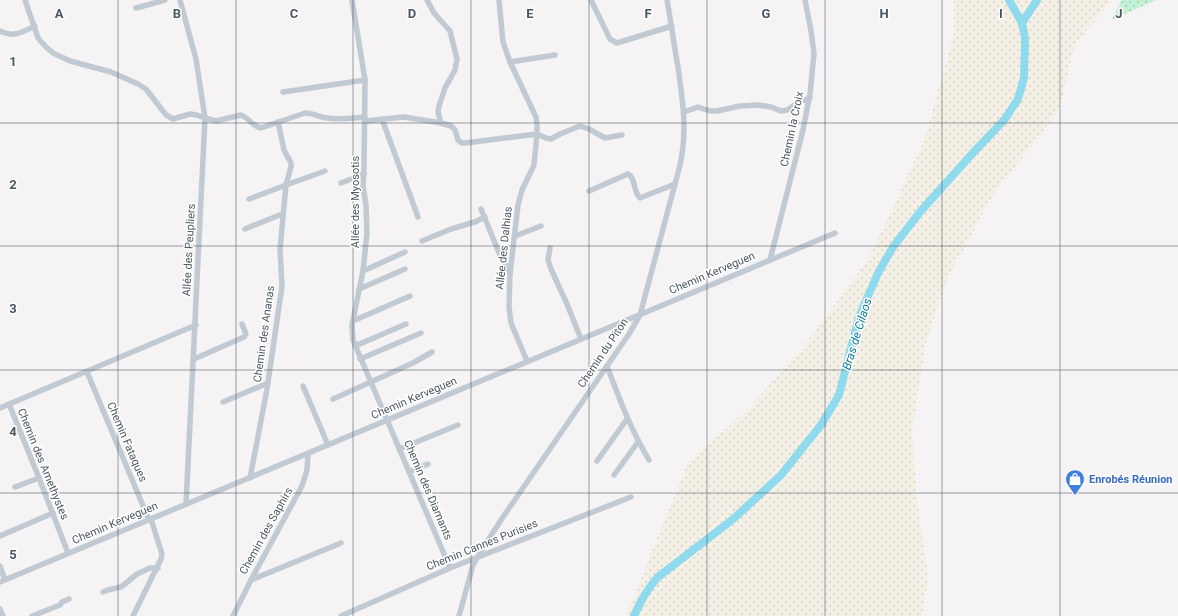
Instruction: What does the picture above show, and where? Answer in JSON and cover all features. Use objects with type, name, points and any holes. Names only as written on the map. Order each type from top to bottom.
[{"type":"street","points":[[25,0],[38,38],[53,53],[70,61],[110,72],[138,84],[146,89],[169,118],[173,119],[190,114],[216,121],[240,115],[261,128],[307,113],[336,119],[382,119],[404,117],[451,126],[455,130],[458,140],[462,143],[537,134],[551,139],[580,126],[589,128],[605,138],[622,135]]},
{"type":"street","points":[[136,8],[165,0]]},
{"type":"street","name":"Allée des Peupliers","points":[[180,0],[196,59],[205,118],[186,504]]},
{"type":"street","name":"Allée des Myosotis","points":[[352,0],[365,80],[363,186],[366,205],[367,233],[363,271],[352,333],[360,359],[387,420]]},
{"type":"street","points":[[427,0],[434,13],[450,31],[457,59],[455,70],[445,88],[438,112],[441,123]]},
{"type":"street","name":"Allée des Dalhias","points":[[499,0],[503,42],[510,62],[536,117],[537,125],[534,165],[522,190],[518,205],[510,274],[509,307],[511,323],[527,361]]},
{"type":"street","points":[[591,0],[609,37],[614,43],[672,26]]},
{"type":"street","name":"Chemin du Piton","points":[[459,616],[473,565],[477,557],[629,334],[640,315],[684,149],[684,112],[667,0]]},
{"type":"street","name":"Chemin la Croix","points":[[770,260],[810,98],[814,52],[805,0]]},
{"type":"street","points":[[0,31],[12,35],[34,26]]},
{"type":"street","points":[[510,62],[554,55]]},
{"type":"street","points":[[284,92],[365,80]]},
{"type":"street","points":[[684,112],[698,107],[710,111],[717,111],[740,106],[758,105],[771,107],[781,111],[787,110],[799,102],[810,98]]},
{"type":"street","points":[[382,119],[418,217]]},
{"type":"street","name":"Chemin des Ananas","points":[[250,478],[268,383],[282,286],[280,249],[282,214],[291,163],[284,150],[278,122]]},
{"type":"street","points":[[249,199],[325,171]]},
{"type":"street","points":[[341,183],[364,174]]},
{"type":"street","points":[[590,191],[628,174],[632,177],[637,195],[640,198],[675,184]]},
{"type":"street","points":[[481,209],[500,255],[510,274]]},
{"type":"street","points":[[245,229],[282,214]]},
{"type":"street","points":[[422,241],[451,228],[475,222],[484,217]]},
{"type":"street","points":[[515,236],[541,226]]},
{"type":"street","name":"Chemin Kerveguen","points":[[3,581],[835,233]]},
{"type":"street","points":[[550,248],[548,260],[551,269],[582,339]]},
{"type":"street","points":[[363,271],[405,252]]},
{"type":"street","points":[[359,289],[405,269]]},
{"type":"street","points":[[353,321],[410,296]]},
{"type":"street","points":[[194,359],[244,337],[246,334],[242,324]]},
{"type":"street","points":[[355,346],[406,324]]},
{"type":"street","points":[[0,408],[196,325]]},
{"type":"street","points":[[360,359],[421,333]]},
{"type":"street","points":[[333,399],[413,363],[432,352]]},
{"type":"street","points":[[607,366],[627,419],[649,460]]},
{"type":"street","name":"Chemin Fataques","points":[[87,372],[150,520],[162,554],[161,562],[158,568]]},
{"type":"street","points":[[223,402],[268,383]]},
{"type":"street","points":[[303,386],[328,445]]},
{"type":"street","name":"Chemin des Amethystes","points":[[9,404],[68,553]]},
{"type":"street","points":[[597,461],[627,419]]},
{"type":"street","name":"Chemin des Diamants","points":[[387,420],[450,568]]},
{"type":"street","points":[[399,449],[458,425]]},
{"type":"street","points":[[614,475],[638,442]]},
{"type":"street","name":"Chemin des Saphirs","points":[[233,616],[302,486],[307,470],[308,454]]},
{"type":"street","points":[[409,472],[428,464]]},
{"type":"street","points":[[15,487],[39,478]]},
{"type":"street","name":"Chemin Cannes Purisies","points":[[341,616],[450,568],[631,497]]},
{"type":"street","points":[[0,536],[53,513]]},
{"type":"street","points":[[251,580],[341,542]]},
{"type":"street","points":[[0,566],[3,581]]},
{"type":"street","points":[[103,592],[121,587],[137,574],[150,568],[158,568],[133,616]]},
{"type":"street","points":[[32,616],[60,605],[62,602],[69,599]]},
{"type":"street","points":[[0,609],[3,616]]},
{"type":"green space","points":[[1122,0],[1156,0],[1111,20]]},
{"type":"sand","points":[[954,0],[1112,0],[1075,44],[1059,110],[993,195],[948,277],[926,343],[912,429],[916,493],[928,577],[922,616],[627,616],[689,461],[748,410],[812,336],[868,260],[923,144],[954,35]]},
{"type":"waterway","name":"Bras de Cilaos","points":[[634,616],[644,595],[658,577],[732,520],[781,475],[821,425],[839,395],[859,317],[878,273],[893,247],[920,212],[1005,119],[1018,99],[1024,78],[1025,38],[1022,23],[1009,0]]},
{"type":"waterway","points":[[1022,23],[1037,0]]},
{"type":"place","name":"Enrobés Réunion","points":[[1075,496]]}]
